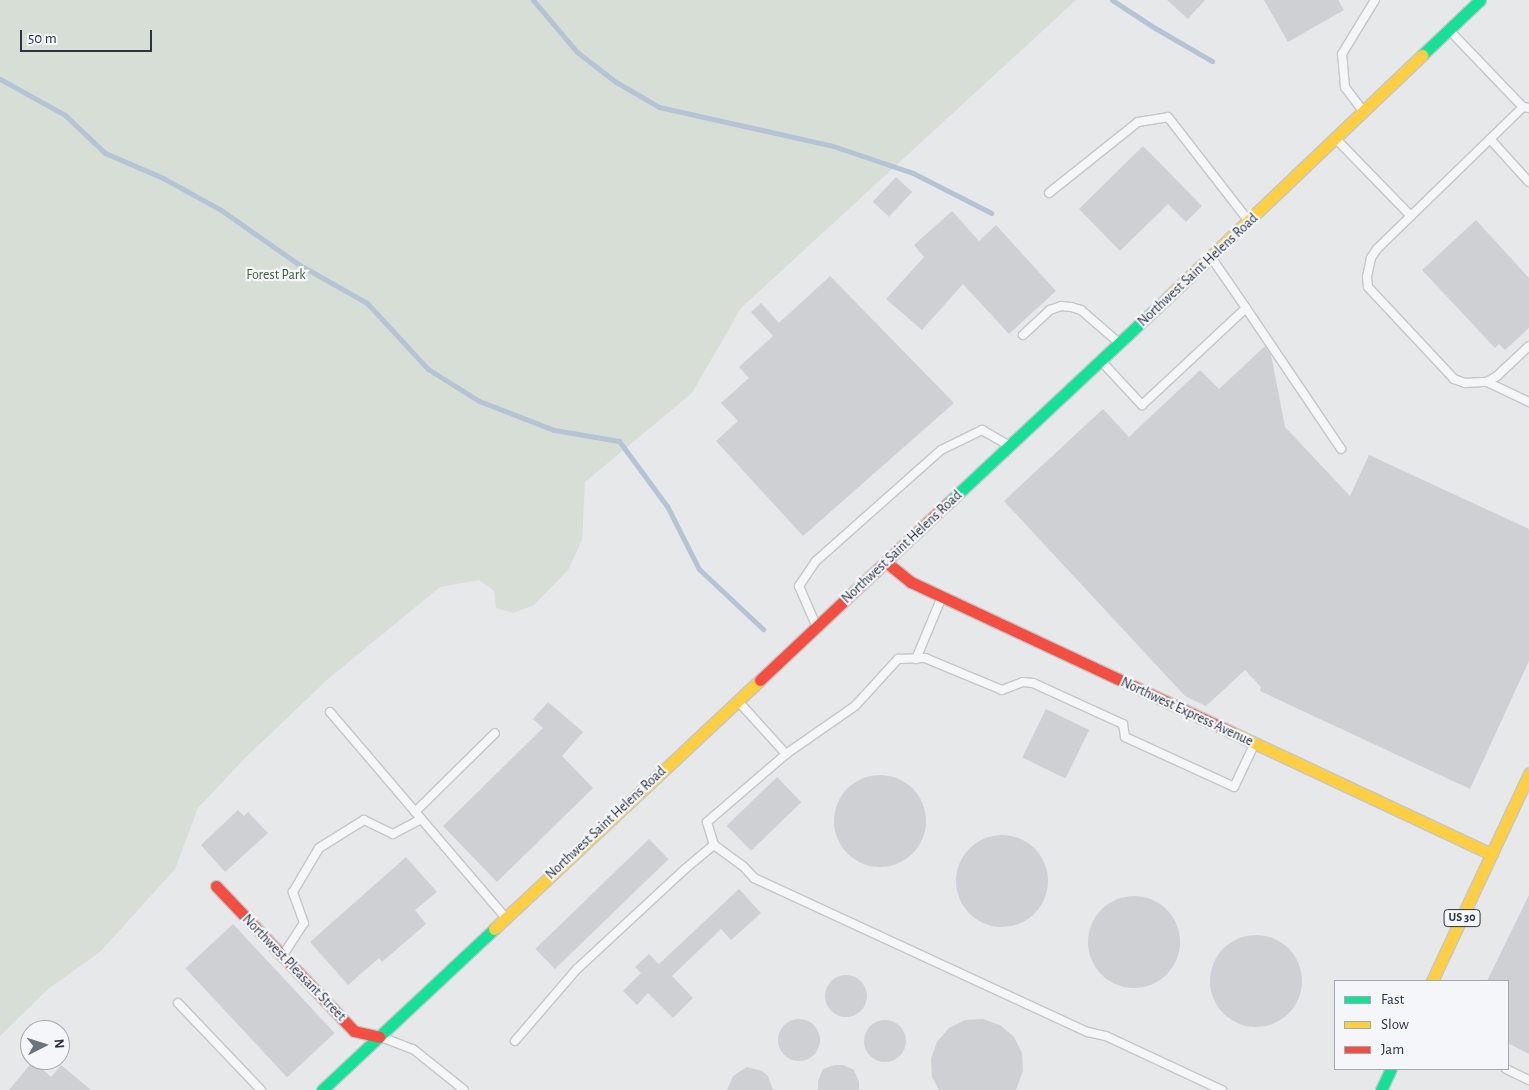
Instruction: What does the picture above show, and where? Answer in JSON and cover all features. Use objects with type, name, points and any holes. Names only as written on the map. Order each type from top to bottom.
[{"type":"main road","name":"Northwest Saint Helens Road","points":[[322,1090],[1010,446],[1336,139],[1480,0]]},
{"type":"main road","name":"Northwest Express Avenue","points":[[886,562],[911,582],[942,597],[1492,854]]},
{"type":"main road","name":"US 30","points":[[1432,980],[1492,854],[1524,796],[1529,774]]},
{"type":"main road","name":"Northwest Pleasant Street","points":[[216,886],[354,1031],[379,1036]]},
{"type":"main road","points":[[1381,1090],[1391,1070]]},
{"type":"lane","points":[[1364,112],[1345,87],[1342,54],[1375,0]]},
{"type":"lane","points":[[1449,30],[1526,107],[1383,242],[1371,258],[1368,267],[1368,287],[1454,379],[1465,383],[1487,382],[1498,376],[1529,346]]},
{"type":"lane","points":[[1049,193],[1138,122],[1168,116],[1249,221]]},
{"type":"lane","points":[[1336,139],[1411,216]]},
{"type":"lane","points":[[1490,139],[1529,182]]},
{"type":"lane","points":[[1210,257],[1341,449]]},
{"type":"lane","points":[[1023,335],[1050,310],[1061,306],[1081,310],[1119,343]]},
{"type":"lane","points":[[1100,361],[1142,405],[1246,308]]},
{"type":"lane","points":[[1487,382],[1529,402]]},
{"type":"lane","points":[[817,627],[800,586],[816,561],[941,450],[982,430],[1010,446]]},
{"type":"lane","points":[[916,659],[942,597]]},
{"type":"lane","points":[[1222,1090],[1106,1036],[1088,1032],[754,878],[742,865],[714,845],[707,822],[786,754],[855,706],[898,659],[925,658],[1002,690],[1023,682],[1033,683],[1123,724],[1125,738],[1234,787],[1254,743]]},
{"type":"lane","points":[[738,701],[786,754]]},
{"type":"lane","points":[[330,712],[506,918]]},
{"type":"lane","points":[[415,812],[495,733]]},
{"type":"lane","points":[[283,956],[304,923],[293,892],[319,848],[364,820],[393,834],[421,818]]},
{"type":"lane","points":[[515,1041],[577,969],[685,869],[714,845]]},
{"type":"lane","points":[[178,1003],[261,1090]]},
{"type":"lane","points":[[379,1036],[412,1049],[464,1090]]},
{"type":"lane","points":[[1508,1070],[1529,1080]]},
{"type":"green space","name":"Forest Park","points":[[0,0],[1076,0],[741,308],[692,393],[585,482],[582,540],[568,570],[534,605],[513,613],[496,608],[494,591],[479,580],[440,587],[328,679],[246,757],[198,808],[175,869],[100,952],[48,989],[0,1036]]},
{"type":"building","points":[[1167,0],[1205,0],[1188,19]]},
{"type":"building","points":[[1264,0],[1338,0],[1344,10],[1288,42]]},
{"type":"building","points":[[1143,146],[1202,206],[1186,222],[1168,204],[1120,251],[1079,209]]},
{"type":"building","points":[[896,177],[912,192],[889,217],[873,202]]},
{"type":"building","points":[[952,211],[979,241],[996,225],[1056,291],[1009,334],[963,284],[922,330],[886,299],[924,257],[914,245]]},
{"type":"building","points":[[1476,220],[1529,278],[1529,328],[1505,350],[1499,344],[1495,348],[1422,270]]},
{"type":"building","points":[[830,276],[954,403],[803,536],[716,441],[738,421],[721,403],[749,378],[739,367],[773,336],[751,312],[761,303],[779,323]]},
{"type":"building","points":[[1265,346],[1271,355],[1285,427],[1350,496],[1369,455],[1529,529],[1529,661],[1470,789],[1260,691],[1261,687],[1245,670],[1206,706],[1185,696],[1004,501],[1103,409],[1129,437],[1200,370],[1219,389]]},
{"type":"building","points":[[548,702],[583,732],[562,756],[593,788],[497,882],[443,826],[543,728],[533,719]]},
{"type":"building","points":[[1046,709],[1089,730],[1065,779],[1022,758]]},
{"type":"building","points":[[880,775],[897,779],[912,789],[922,804],[926,821],[922,838],[912,853],[897,863],[880,867],[863,863],[848,853],[838,838],[834,821],[838,804],[848,789],[863,779]]},
{"type":"building","points":[[777,777],[801,802],[751,851],[727,826]]},
{"type":"building","points":[[238,810],[244,816],[248,812],[268,833],[225,872],[201,845]]},
{"type":"building","points":[[1002,835],[1019,839],[1034,849],[1044,864],[1048,881],[1044,898],[1034,913],[1019,923],[1002,927],[985,923],[970,913],[960,898],[956,881],[960,864],[970,849],[985,839]]},
{"type":"building","points":[[649,839],[668,859],[555,969],[535,949]]},
{"type":"building","points":[[406,857],[437,892],[415,910],[426,924],[382,962],[379,958],[348,985],[310,942]]},
{"type":"building","points":[[739,889],[761,913],[731,940],[721,929],[672,976],[693,998],[673,1018],[648,993],[637,1005],[623,991],[641,973],[635,967],[649,954],[659,964]]},
{"type":"building","points":[[1529,895],[1529,1054],[1509,1044],[1509,980],[1487,980]]},
{"type":"building","points":[[1134,896],[1151,900],[1166,910],[1176,925],[1180,942],[1176,959],[1166,974],[1151,984],[1134,988],[1117,984],[1102,974],[1092,959],[1088,942],[1092,925],[1102,910],[1117,900]]},
{"type":"building","points":[[233,924],[335,1033],[287,1077],[185,968]]},
{"type":"building","points":[[1256,935],[1273,939],[1288,949],[1298,964],[1302,981],[1298,998],[1288,1013],[1273,1023],[1256,1027],[1239,1023],[1224,1013],[1214,998],[1210,981],[1214,964],[1224,949],[1239,939]]},
{"type":"building","points":[[846,975],[861,981],[867,996],[861,1011],[846,1017],[831,1011],[825,996],[831,981]]},
{"type":"building","points":[[799,1019],[814,1025],[820,1040],[814,1055],[799,1061],[784,1055],[778,1040],[784,1025]]},
{"type":"building","points":[[983,1019],[1000,1025],[1014,1037],[1022,1053],[1023,1071],[1016,1090],[939,1090],[932,1077],[931,1059],[937,1042],[949,1028],[965,1020]]},
{"type":"building","points":[[885,1020],[900,1026],[906,1041],[900,1056],[885,1062],[870,1056],[864,1041],[870,1026]]},
{"type":"building","points":[[835,1065],[843,1065],[854,1070],[859,1082],[859,1090],[818,1090],[818,1081],[823,1069]]},
{"type":"building","points":[[747,1067],[762,1071],[768,1076],[773,1090],[727,1090],[733,1076]]},
{"type":"building","points":[[26,1070],[43,1070],[51,1077],[57,1070],[67,1070],[91,1090],[9,1090]]},
{"type":"waterway","points":[[533,0],[577,52],[616,82],[659,107],[833,146],[913,173],[991,213]]},
{"type":"waterway","points":[[1112,0],[1155,28],[1212,61]]},
{"type":"waterway","points":[[0,79],[65,115],[105,153],[163,178],[221,210],[298,264],[367,303],[428,369],[479,401],[554,430],[619,441],[667,506],[699,569],[763,629]]},
{"type":"traffic: fast","points":[[1422,55],[1480,0]]},
{"type":"traffic: fast","points":[[947,504],[1168,297]]},
{"type":"traffic: fast","points":[[322,1090],[494,929]]},
{"type":"traffic: fast","points":[[1381,1090],[1391,1070]]},
{"type":"traffic: slow","points":[[1168,297],[1422,55]]},
{"type":"traffic: slow","points":[[494,929],[760,680]]},
{"type":"traffic: slow","points":[[1231,732],[1492,854]]},
{"type":"traffic: slow","points":[[1432,980],[1529,774]]},
{"type":"traffic: jam","points":[[760,680],[947,504]]},
{"type":"traffic: jam","points":[[886,562],[911,582],[1231,732]]},
{"type":"traffic: jam","points":[[216,886],[354,1031],[379,1037]]}]
